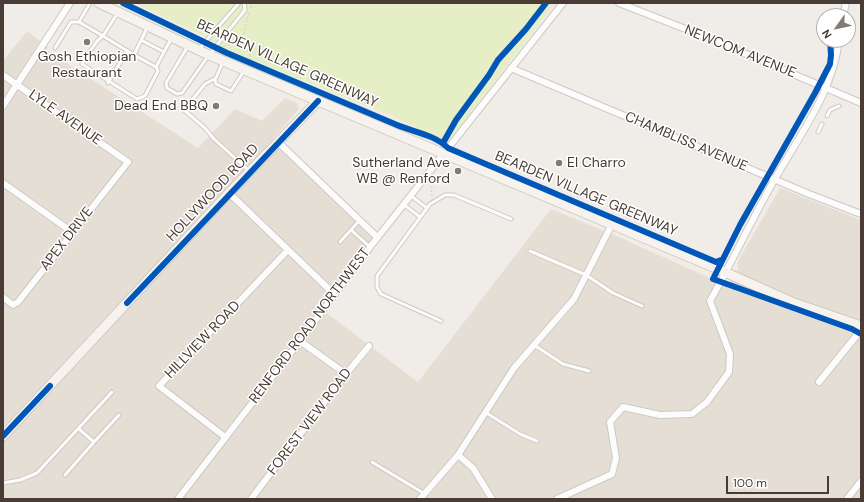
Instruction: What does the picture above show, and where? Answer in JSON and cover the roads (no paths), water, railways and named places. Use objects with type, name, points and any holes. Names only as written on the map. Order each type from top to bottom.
[{"type":"street","points":[[3,106],[18,86],[70,3]]},
{"type":"street","points":[[99,3],[188,46],[209,55],[224,55],[244,70],[611,226],[794,303],[861,326]]},
{"type":"street","name":"RENFORD ROAD NORTHWEST","points":[[178,499],[335,295],[370,246],[562,3]]},
{"type":"street","name":"NEWCOM AVENUE","points":[[619,3],[827,87],[861,103]]},
{"type":"street","points":[[557,499],[612,474],[616,458],[610,422],[623,407],[660,415],[692,414],[707,402],[729,372],[730,354],[710,301],[775,178],[827,87],[837,61],[838,48]]},
{"type":"street","name":"CHAMBLISS AVENUE","points":[[511,68],[775,178],[809,194],[861,214]]},
{"type":"street","name":"LYLE AVENUE","points":[[3,75],[128,162]]},
{"type":"street","name":"HOLLYWOOD ROAD","points":[[3,436],[229,193],[318,101]]},
{"type":"street","points":[[278,142],[377,237]]},
{"type":"street","name":"APEX DRIVE","points":[[3,297],[13,305],[18,302],[128,162]]},
{"type":"street","points":[[3,182],[72,232]]},
{"type":"street","points":[[229,193],[335,295]]},
{"type":"street","points":[[420,499],[458,454],[514,368],[574,299],[611,226]]},
{"type":"street","name":"HILLVIEW ROAD","points":[[225,438],[159,386],[288,250]]},
{"type":"street","points":[[819,382],[861,330]]},
{"type":"street","points":[[300,341],[346,374]]},
{"type":"street","name":"FOREST VIEW ROAD","points":[[251,499],[369,346]]},
{"type":"street","points":[[458,454],[473,468],[492,499]]},
{"type":"street","points":[[847,499],[861,481]]},
{"type":"street","points":[[570,499],[574,491]]},
{"type":"lane","points":[[79,22],[90,3]]},
{"type":"lane","points":[[198,50],[238,3]]},
{"type":"lane","points":[[188,46],[166,83],[167,88],[177,94],[182,93],[215,47],[245,10],[244,3]]},
{"type":"lane","points":[[118,12],[103,36],[97,41],[82,64],[108,83],[137,99],[145,96],[158,71],[156,67],[172,38]]},
{"type":"lane","points":[[55,48],[71,22],[79,22],[156,67]]},
{"type":"lane","points":[[134,55],[148,26]]},
{"type":"lane","points":[[141,40],[164,52]]},
{"type":"lane","points":[[108,83],[127,51]]},
{"type":"lane","points":[[224,55],[216,78],[216,84],[231,91],[244,70]]},
{"type":"lane","points":[[216,78],[205,84],[184,110],[205,128],[214,139],[249,172]]},
{"type":"lane","points":[[827,116],[830,110],[839,106]]},
{"type":"lane","points":[[818,132],[822,124]]},
{"type":"lane","points":[[410,195],[427,208]]},
{"type":"lane","points":[[441,321],[389,299],[381,294],[377,287],[377,276],[427,208],[445,195],[454,195],[511,219]]},
{"type":"lane","points":[[403,204],[420,218]]},
{"type":"lane","points":[[340,242],[359,221]]},
{"type":"lane","points":[[351,230],[370,246]]},
{"type":"lane","points":[[530,251],[586,275],[613,293],[642,306]]},
{"type":"lane","points":[[534,345],[563,364],[589,371]]},
{"type":"lane","points":[[3,483],[20,480],[37,473],[112,392]]},
{"type":"lane","points":[[485,412],[520,434],[537,441]]},
{"type":"lane","points":[[65,475],[118,415]]},
{"type":"lane","points":[[78,429],[94,442]]},
{"type":"lane","points":[[372,462],[425,494]]},
{"type":"place","name":"Gosh Ethiopian Restaurant","points":[[87,42]]},
{"type":"place","name":"Dead End BBQ","points":[[216,106]]},
{"type":"place","name":"El Charro","points":[[559,163]]},
{"type":"place","name":"Sutherland Ave WB @ Renford","points":[[458,171]]}]
